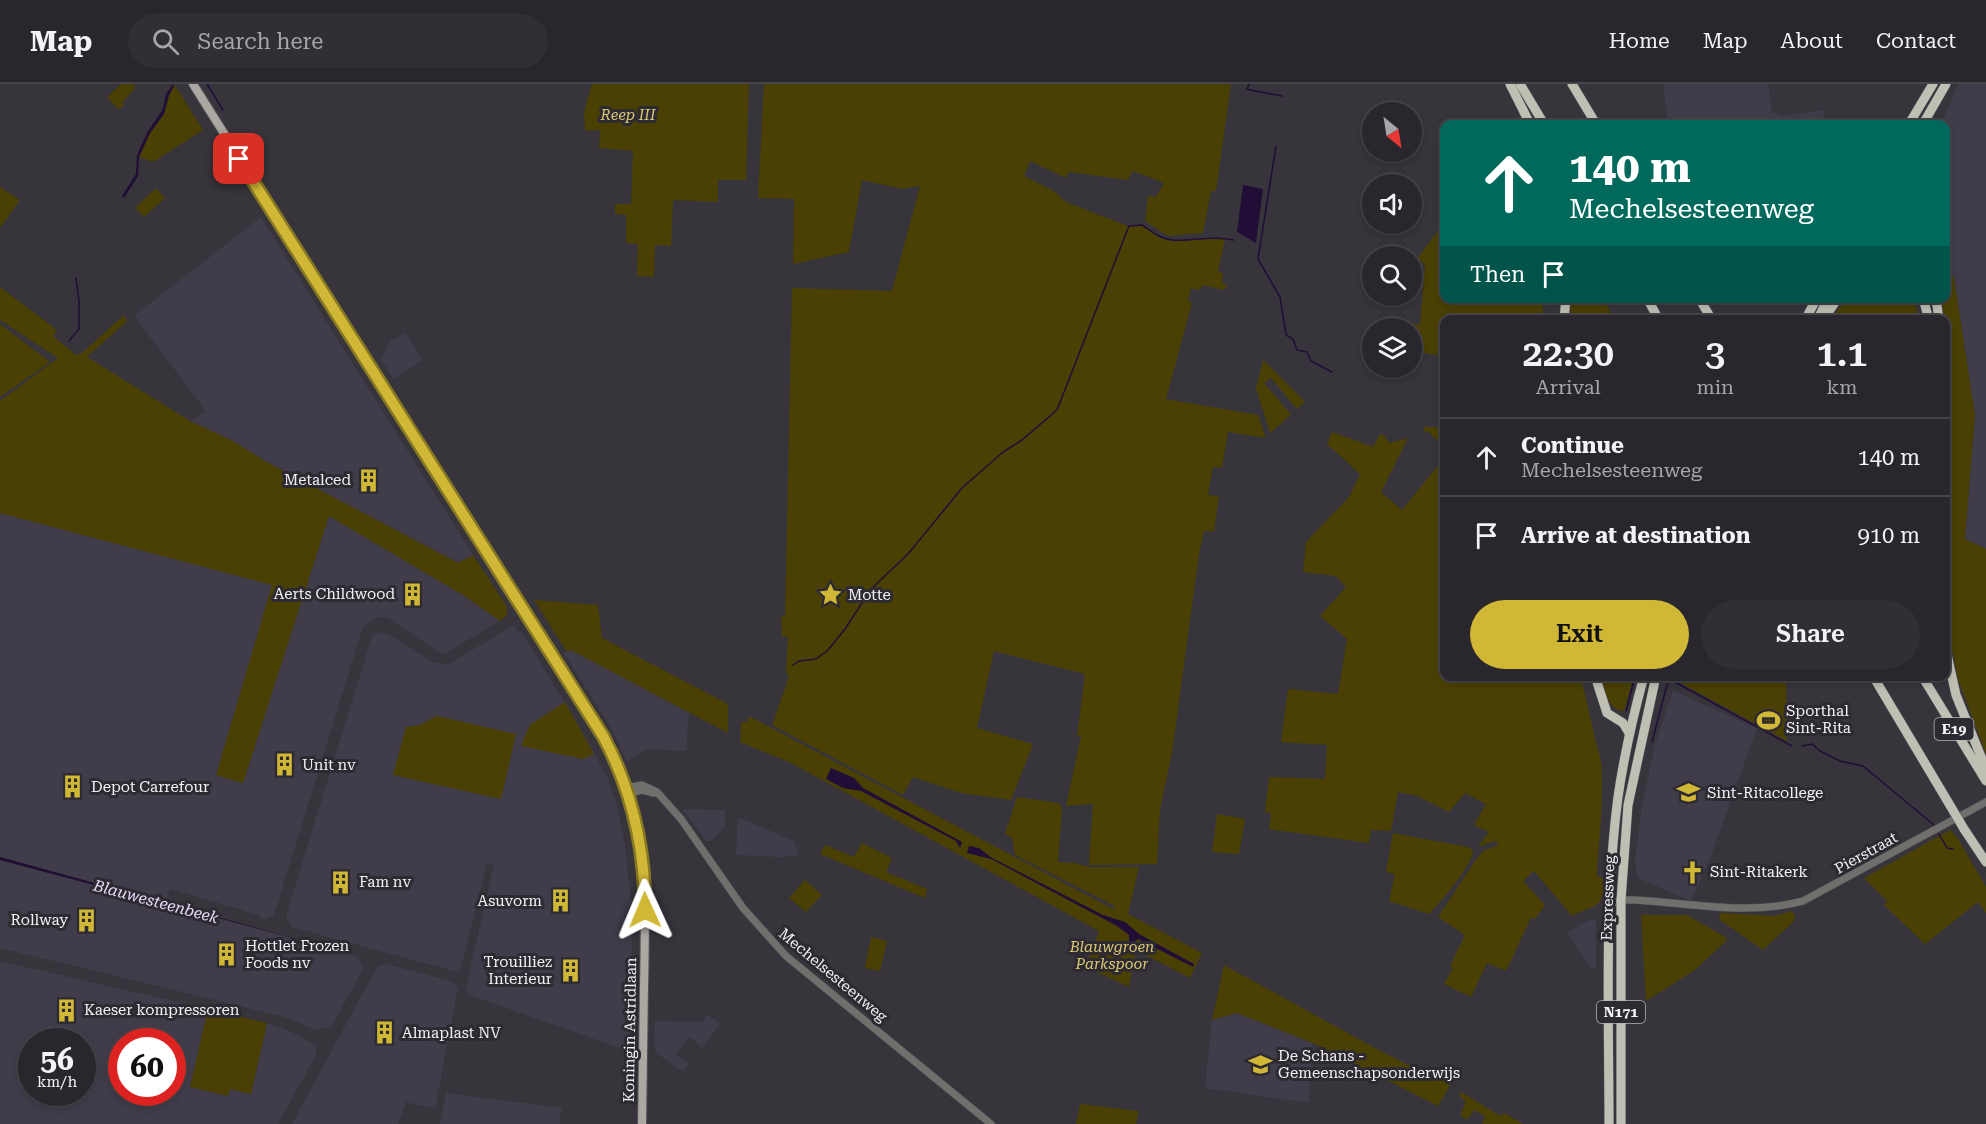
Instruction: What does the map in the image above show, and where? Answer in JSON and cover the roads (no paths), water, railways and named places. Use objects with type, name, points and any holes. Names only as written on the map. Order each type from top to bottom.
[{"type":"highway","points":[[1572,84],[1594,120]]},
{"type":"highway","points":[[1911,120],[1933,84]]},
{"type":"highway","points":[[1925,120],[1946,84]]},
{"type":"highway","points":[[1514,85],[1528,120]]},
{"type":"highway","points":[[1514,85],[1541,120]]},
{"type":"highway","points":[[1930,120],[1938,99]]},
{"type":"highway","points":[[1950,668],[1956,695],[1986,769]]},
{"type":"highway","points":[[1597,681],[1608,714],[1623,723],[1629,733]]},
{"type":"highway","name":"Expressweg","points":[[1609,1124],[1610,904],[1618,797],[1629,733],[1643,681]]},
{"type":"highway","name":"Expressweg","points":[[1621,1124],[1621,900],[1628,805],[1655,681]]},
{"type":"highway","name":"E19","points":[[1876,681],[1986,862]]},
{"type":"highway","name":"E19","points":[[1925,681],[1986,781]]},
{"type":"highway","points":[[1604,705],[1617,715],[1646,716]]},
{"type":"main road","points":[[193,84],[603,736],[627,791]]},
{"type":"main road","name":"Koningin Astridlaan","points":[[627,791],[636,824],[645,881],[642,1124]]},
{"type":"street","name":"Mechelsesteenweg","points":[[627,791],[642,785],[661,796],[681,819],[743,909],[786,956],[991,1124]]},
{"type":"street","name":"Pierstraat","points":[[1610,904],[1621,900],[1756,909],[1780,907],[1803,901],[1986,802]]},
{"type":"water","points":[[173,84],[164,114],[150,133],[139,157],[138,176],[124,198],[122,196],[136,174],[137,155],[147,133],[163,109],[166,94]]},
{"type":"water","points":[[1243,185],[1263,189],[1256,243],[1237,232]]},
{"type":"water","points":[[831,768],[854,778],[863,788],[962,842],[960,848],[956,841],[861,791],[843,788],[826,779]]},
{"type":"water","points":[[969,846],[979,848],[992,858],[1103,915],[1125,922],[1139,934],[1194,964],[1193,967],[1138,939],[1132,944],[1129,942],[1129,935],[1117,926],[991,859],[967,853]]},
{"type":"water","name":"Blauwesteenbeek","points":[[0,857],[312,943],[0,860]]},
{"type":"waterway","points":[[207,84],[223,110]]},
{"type":"waterway","points":[[1249,84],[1247,89],[1282,96]]},
{"type":"waterway","points":[[1276,146],[1258,259],[1280,297],[1286,335],[1293,339],[1297,350],[1307,352],[1311,361],[1332,372]]},
{"type":"waterway","points":[[793,665],[799,661],[816,659],[828,650],[871,589],[908,554],[962,488],[1003,452],[1022,440],[1057,410],[1129,226],[1142,225],[1160,237],[1174,240],[1215,238],[1233,240]]},
{"type":"waterway","points":[[69,341],[79,329],[76,278]]},
{"type":"waterway","points":[[569,669],[596,712]]},
{"type":"waterway","points":[[1626,711],[1634,681]]},
{"type":"waterway","points":[[1652,742],[1667,685],[1670,681]]},
{"type":"waterway","points":[[1673,681],[1792,746]]},
{"type":"waterway","points":[[598,715],[608,731]]},
{"type":"waterway","points":[[612,738],[617,748]]},
{"type":"waterway","points":[[1802,746],[1812,744],[1820,751],[1840,761],[1863,766],[1934,825]]},
{"type":"waterway","points":[[620,756],[625,768]]},
{"type":"waterway","points":[[1939,834],[1947,848],[1953,849]]},
{"type":"place","name":"Metalced","points":[[369,480]]},
{"type":"place","name":"Aerts Childwood","points":[[413,594]]},
{"type":"place","name":"Motte","points":[[830,595]]},
{"type":"place","name":"Sporthal Sint-Rita","points":[[1768,720]]},
{"type":"place","name":"Unit nv","points":[[284,765]]},
{"type":"place","name":"Depot Carrefour","points":[[73,787]]},
{"type":"place","name":"Sint-Ritacollege","points":[[1689,793]]},
{"type":"place","name":"Sint-Ritakerk","points":[[1692,872]]},
{"type":"place","name":"Fam nv","points":[[341,882]]},
{"type":"place","name":"Asuvorm","points":[[560,901]]},
{"type":"place","name":"Rollway","points":[[86,920]]},
{"type":"place","name":"Hottlet Frozen Foods nv","points":[[227,955]]},
{"type":"place","name":"Trouilliez Interieur","points":[[570,971]]},
{"type":"place","name":"Kaeser kompressoren","points":[[66,1010]]},
{"type":"place","name":"Almaplast NV","points":[[384,1033]]},
{"type":"place","name":"De Schans - Gemeenschapsonderwijs","points":[[1260,1065]]},
{"type":"park label","name":"Reep III","points":[[628,115]]},
{"type":"park label","name":"Blauwgroen Parkspoor","points":[[1112,956]]}]
